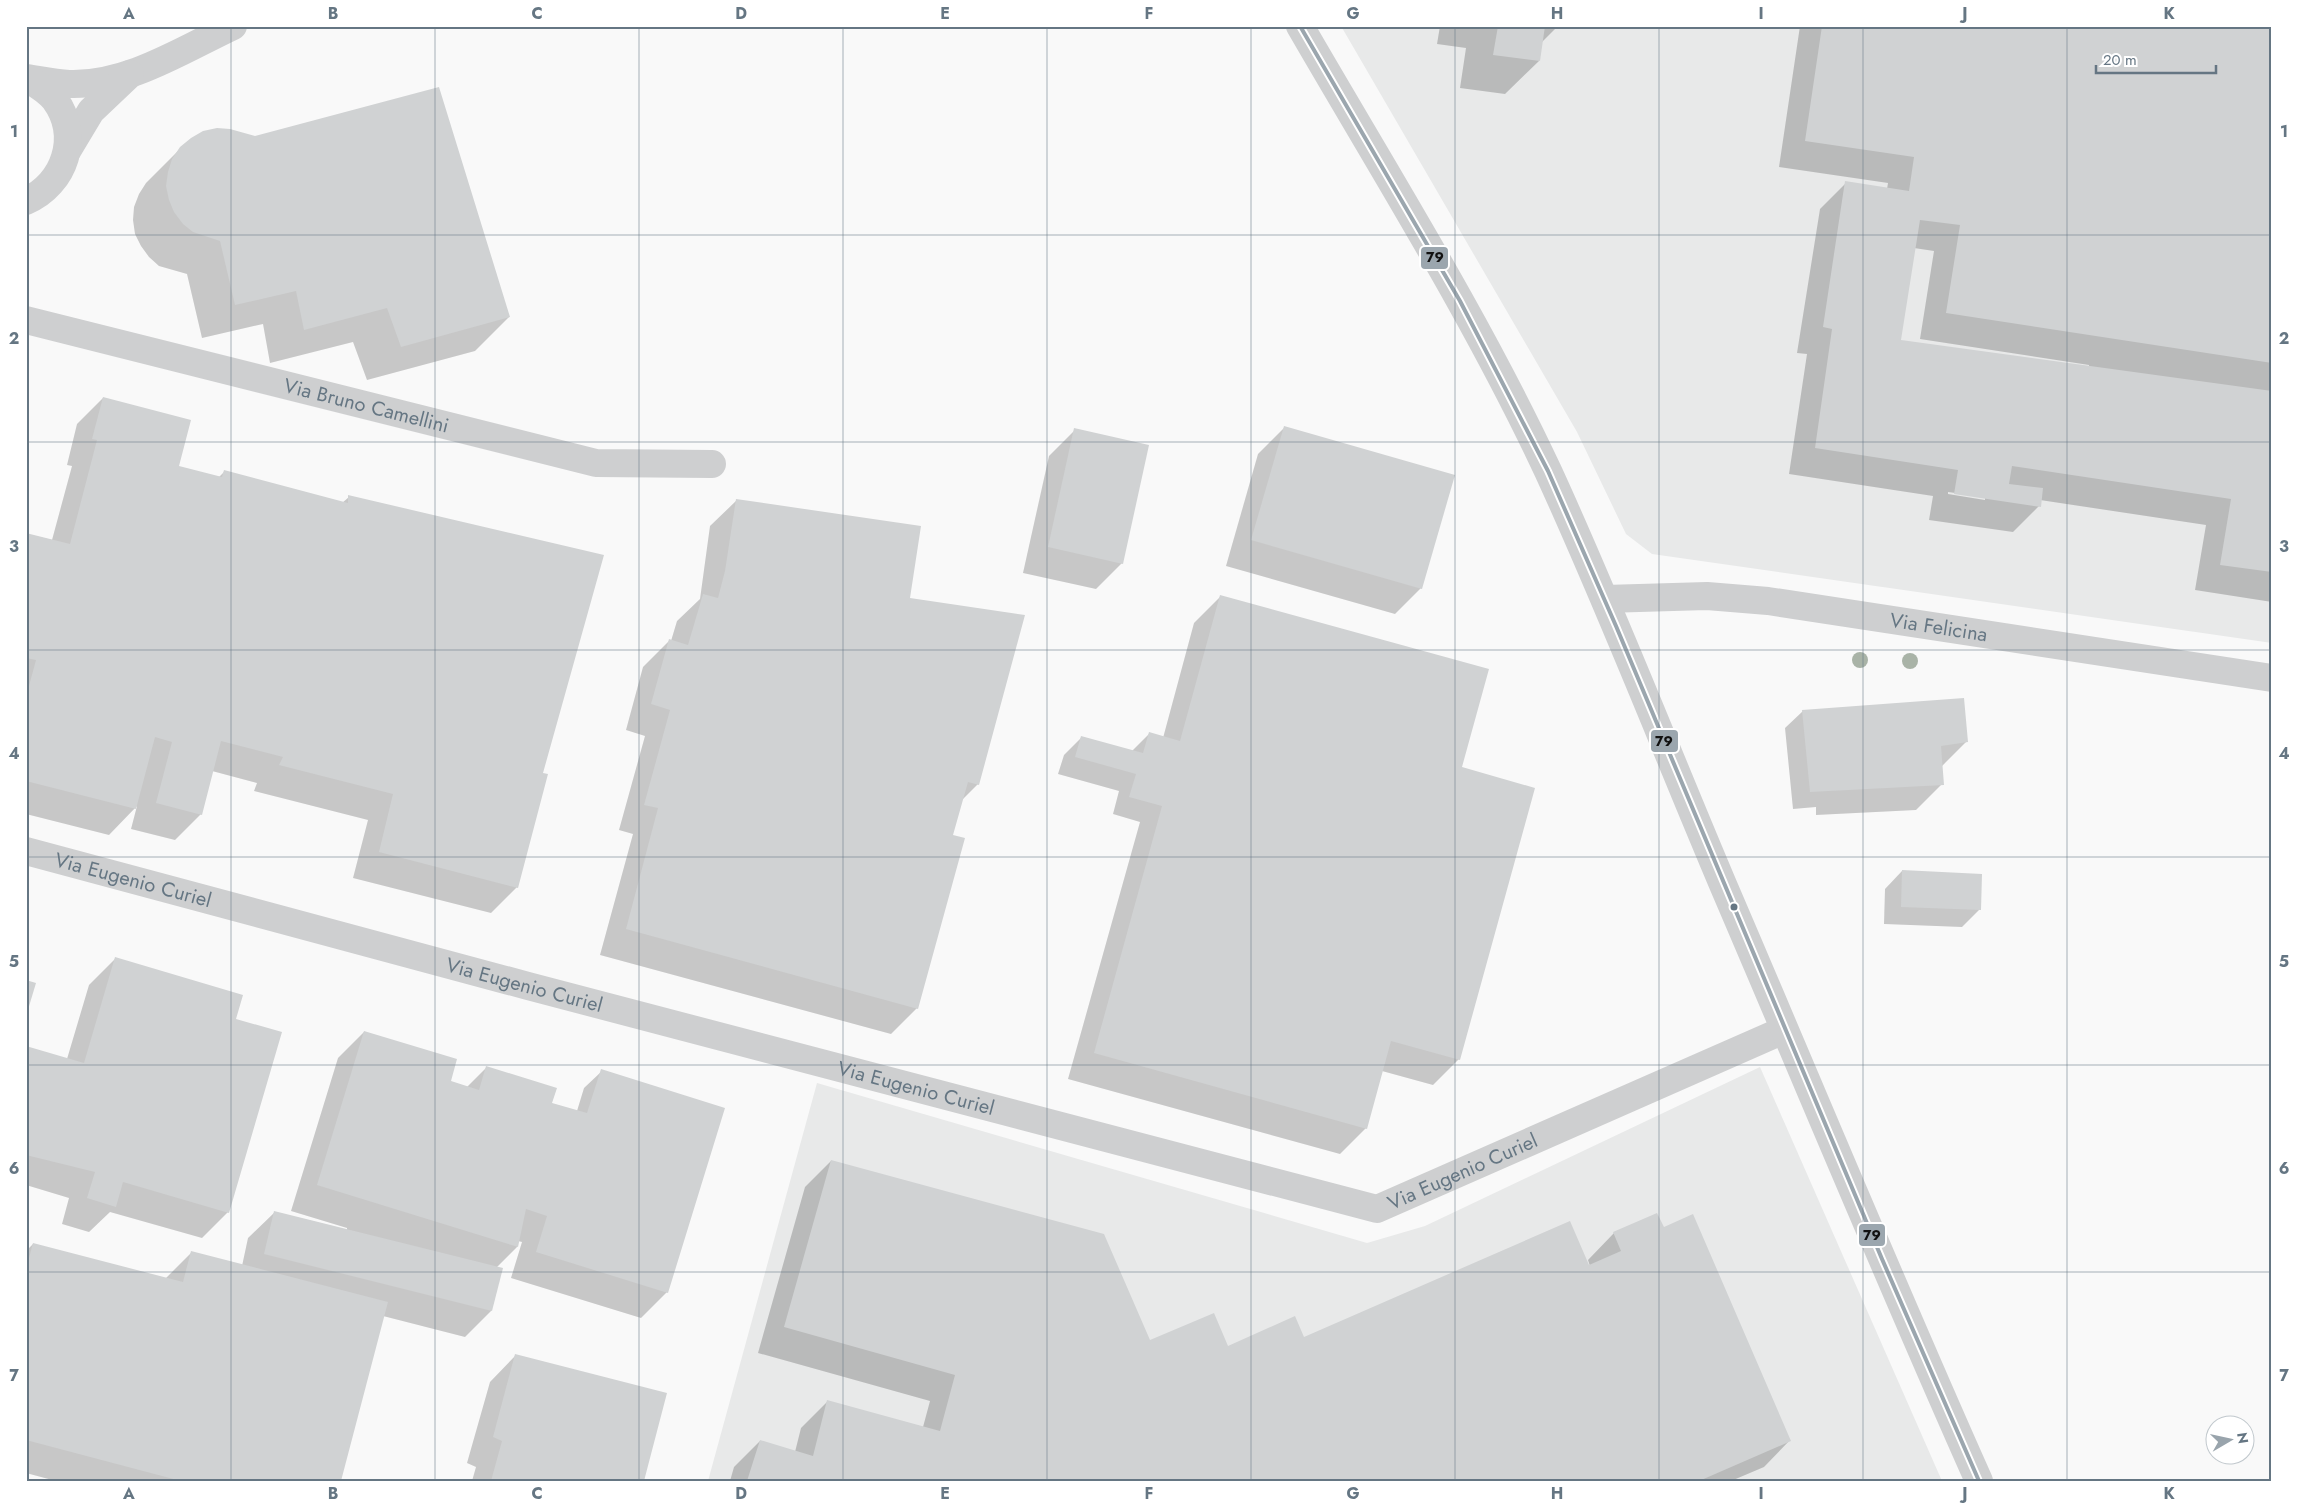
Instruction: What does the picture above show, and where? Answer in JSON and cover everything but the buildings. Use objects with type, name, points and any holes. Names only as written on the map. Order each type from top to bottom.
[{"type":"street","points":[[26,78],[69,84],[130,74],[234,26]]},
{"type":"street","points":[[1300,26],[1484,343],[1547,468],[1619,629],[1784,1030],[1979,1481]]},
{"type":"street","points":[[26,201],[42,192],[56,177],[67,151],[91,111],[130,74]]},
{"type":"street","points":[[26,78],[42,87],[55,100],[66,124],[67,151]]},
{"type":"street","name":"Via Bruno Camellini","points":[[26,320],[596,463],[712,464]]},
{"type":"street","name":"Via Felicina","points":[[1605,599],[1707,596],[1768,602],[2272,678]]},
{"type":"street","name":"Via Eugenio Curiel","points":[[26,851],[528,986],[1377,1209],[1784,1030]]},
{"type":"shaded area","points":[[1341,26],[2272,26],[2272,643],[1652,554],[1626,534],[1577,432]]},
{"type":"shaded area","points":[[1760,1067],[1942,1481],[708,1481],[817,1083],[1367,1243],[1425,1226]]},
{"type":"transit line","name":"79","points":[[1300,26],[1460,301],[1548,471],[1616,626],[1882,1259],[1979,1481]]}]
